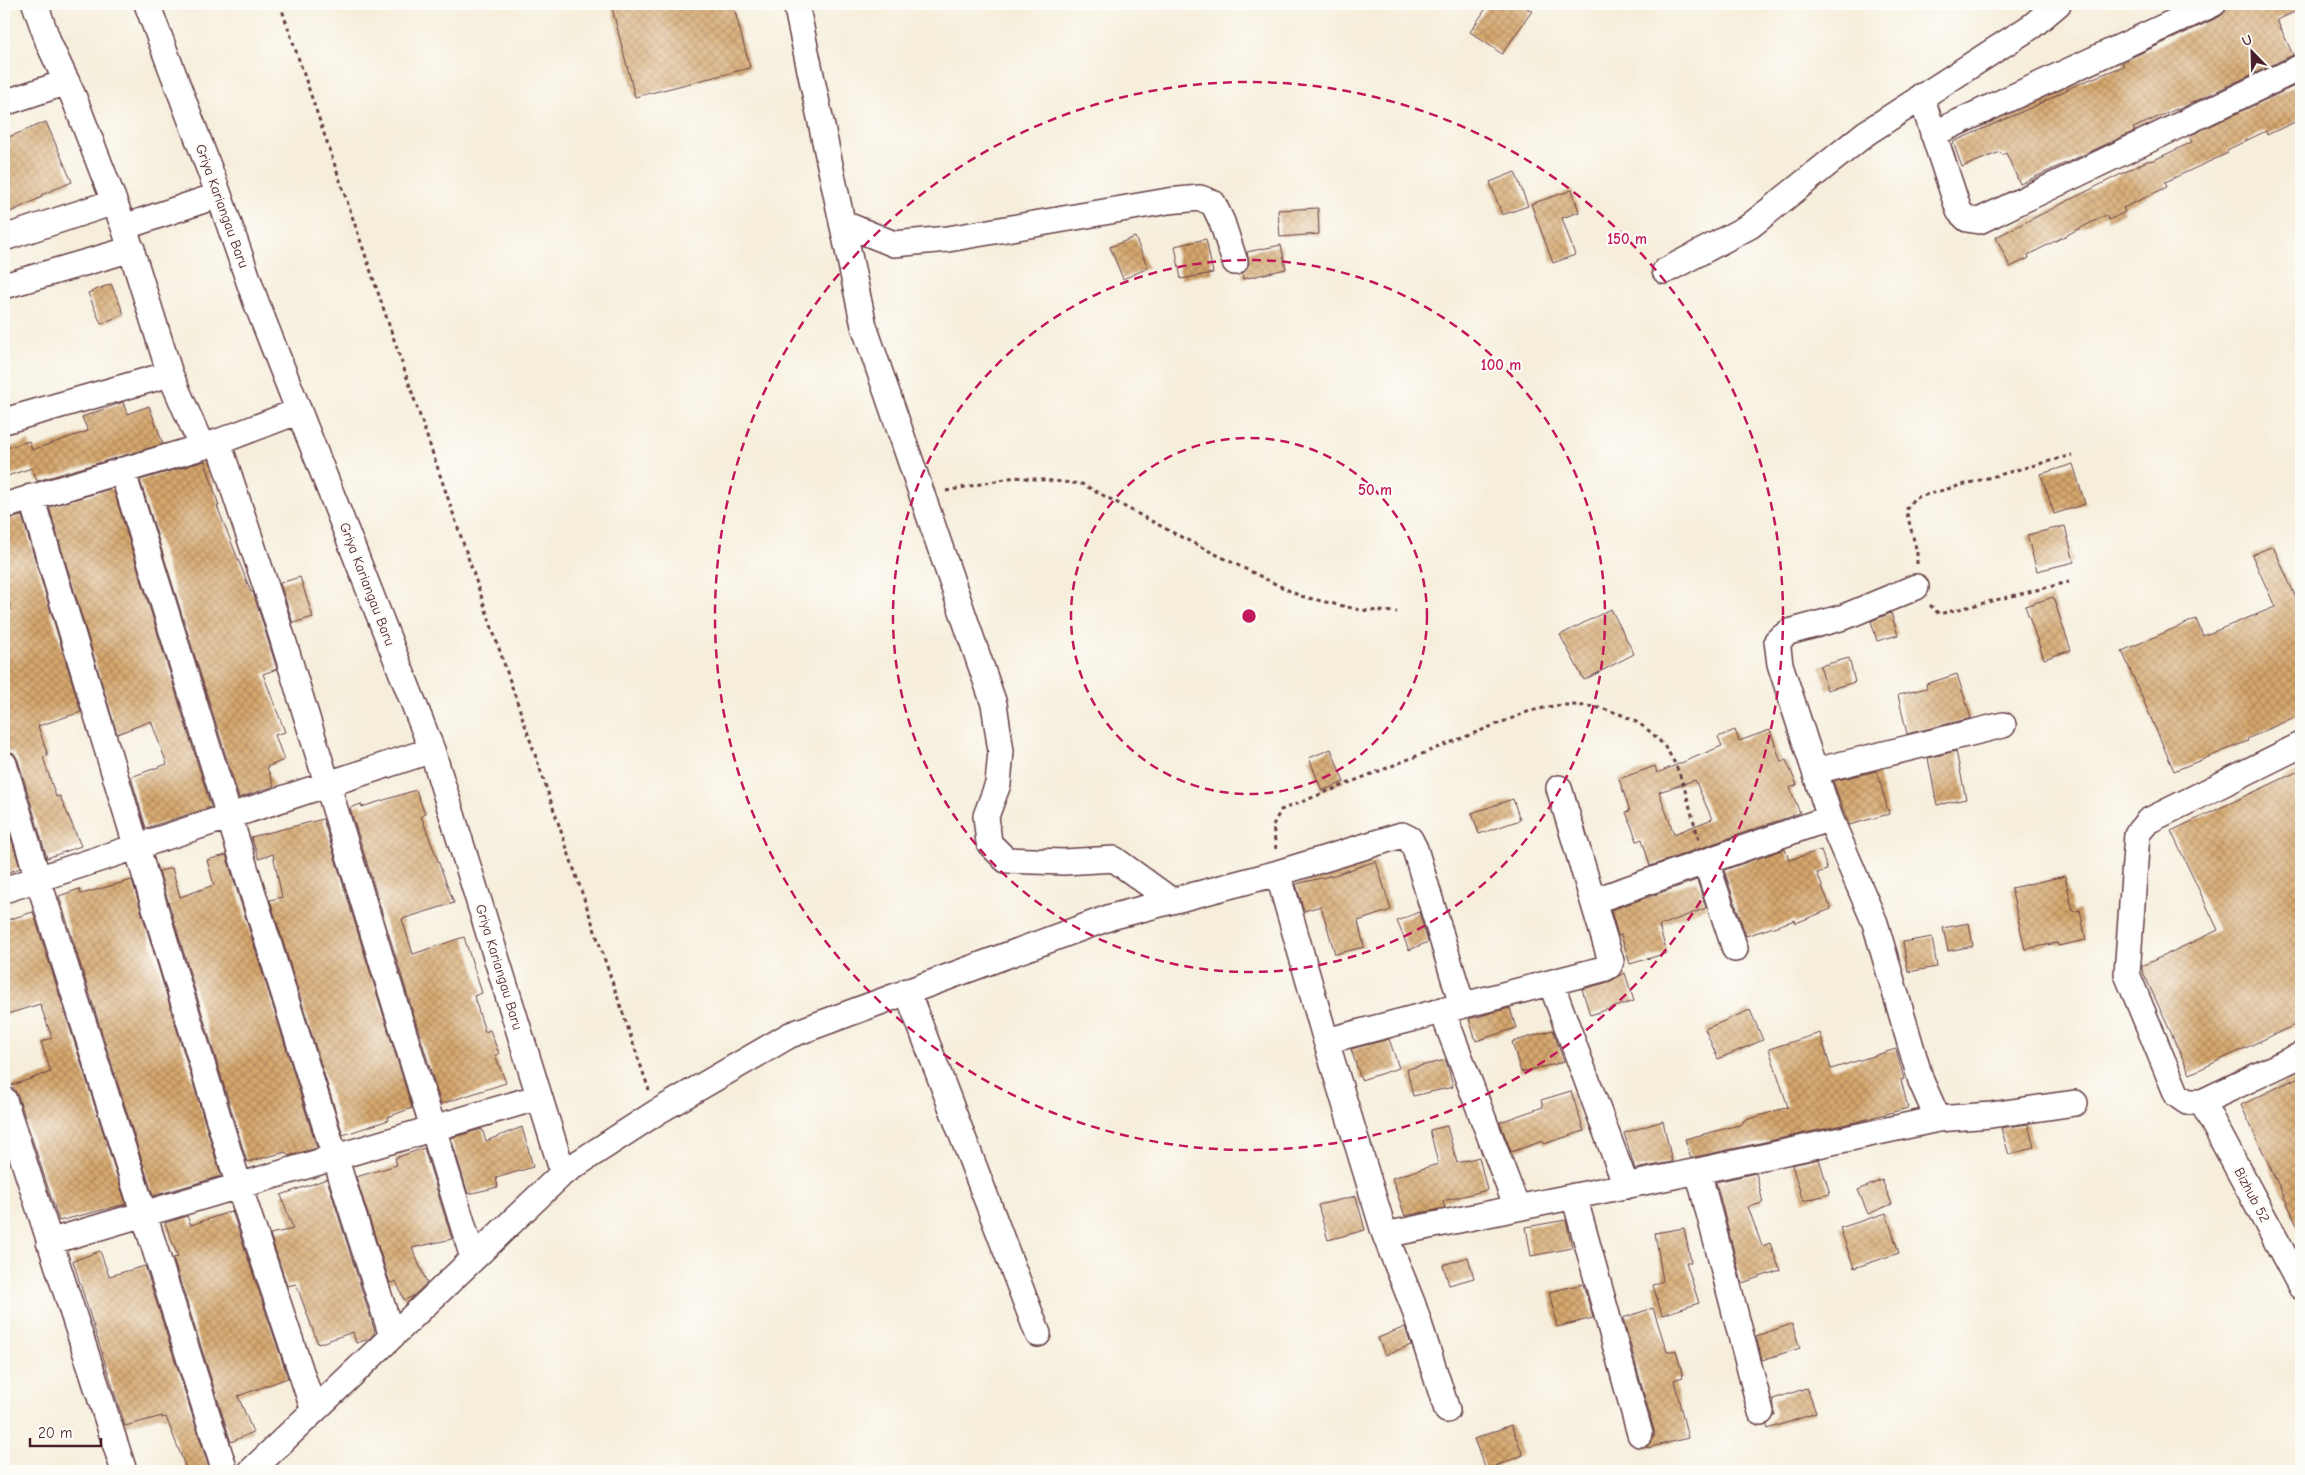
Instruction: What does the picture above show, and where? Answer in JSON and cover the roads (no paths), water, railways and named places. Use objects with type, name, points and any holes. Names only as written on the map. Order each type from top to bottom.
[{"type":"street","points":[[35,4],[49,44],[67,82],[128,238],[170,374],[210,445],[275,614],[326,785],[473,1258]]},
{"type":"street","name":"Griya Kariangau Baru","points":[[147,4],[219,195],[256,302],[432,750],[562,1172]]},
{"type":"street","points":[[796,4],[864,326],[994,704],[1001,751],[998,784],[986,816],[989,843],[1006,860],[1064,862],[1114,859],[1172,901]]},
{"type":"street","points":[[1666,271],[1750,226],[1866,133],[2032,26],[2058,4]]},
{"type":"street","points":[[1933,134],[2213,4]]},
{"type":"street","points":[[1921,96],[1959,211],[1967,219],[1979,221],[2301,67]]},
{"type":"street","points":[[4,103],[67,82]]},
{"type":"street","points":[[4,286],[128,238],[219,195]]},
{"type":"street","points":[[842,223],[894,244],[948,239],[1200,198],[1213,203],[1222,222],[1235,262]]},
{"type":"street","points":[[4,238],[114,202]]},
{"type":"street","points":[[4,421],[170,374]]},
{"type":"street","points":[[4,506],[210,445],[299,412]]},
{"type":"street","points":[[122,470],[334,1158],[392,1336]]},
{"type":"street","points":[[32,497],[238,1186],[314,1411]]},
{"type":"street","points":[[1916,587],[1844,617],[1789,632],[1777,641],[1780,664],[1830,818],[1875,923],[1921,1081],[1938,1119]]},
{"type":"street","points":[[1816,771],[2003,725]]},
{"type":"street","points":[[2301,745],[2148,821],[2137,834],[2127,974],[2177,1095],[2187,1102],[2202,1102],[2301,1055]]},
{"type":"street","points":[[4,890],[432,750]]},
{"type":"street","points":[[4,764],[38,879],[225,1471]]},
{"type":"street","points":[[1326,1041],[1604,969],[1609,966],[1612,961],[1559,788]]},
{"type":"street","points":[[1593,901],[1830,818]]},
{"type":"street","points":[[251,1471],[562,1172],[656,1112],[790,1035],[1111,917],[1278,873],[1402,835],[1410,839],[1415,849],[1452,1007],[1517,1208]]},
{"type":"street","points":[[1706,862],[1735,949]]},
{"type":"street","points":[[1278,873],[1326,1041],[1385,1235],[1413,1305],[1447,1410]]},
{"type":"street","points":[[1551,983],[1626,1186]]},
{"type":"street","points":[[907,991],[1038,1334]]},
{"type":"street","points":[[49,1242],[539,1097]]},
{"type":"street","points":[[4,1100],[124,1471]]},
{"type":"street","name":"Bizhub 52","points":[[2202,1102],[2301,1287]]},
{"type":"street","points":[[1385,1235],[1698,1171],[1938,1119],[1991,1115],[2075,1103]]},
{"type":"street","points":[[1698,1171],[1761,1412]]},
{"type":"street","points":[[1574,1196],[1640,1434]]}]
